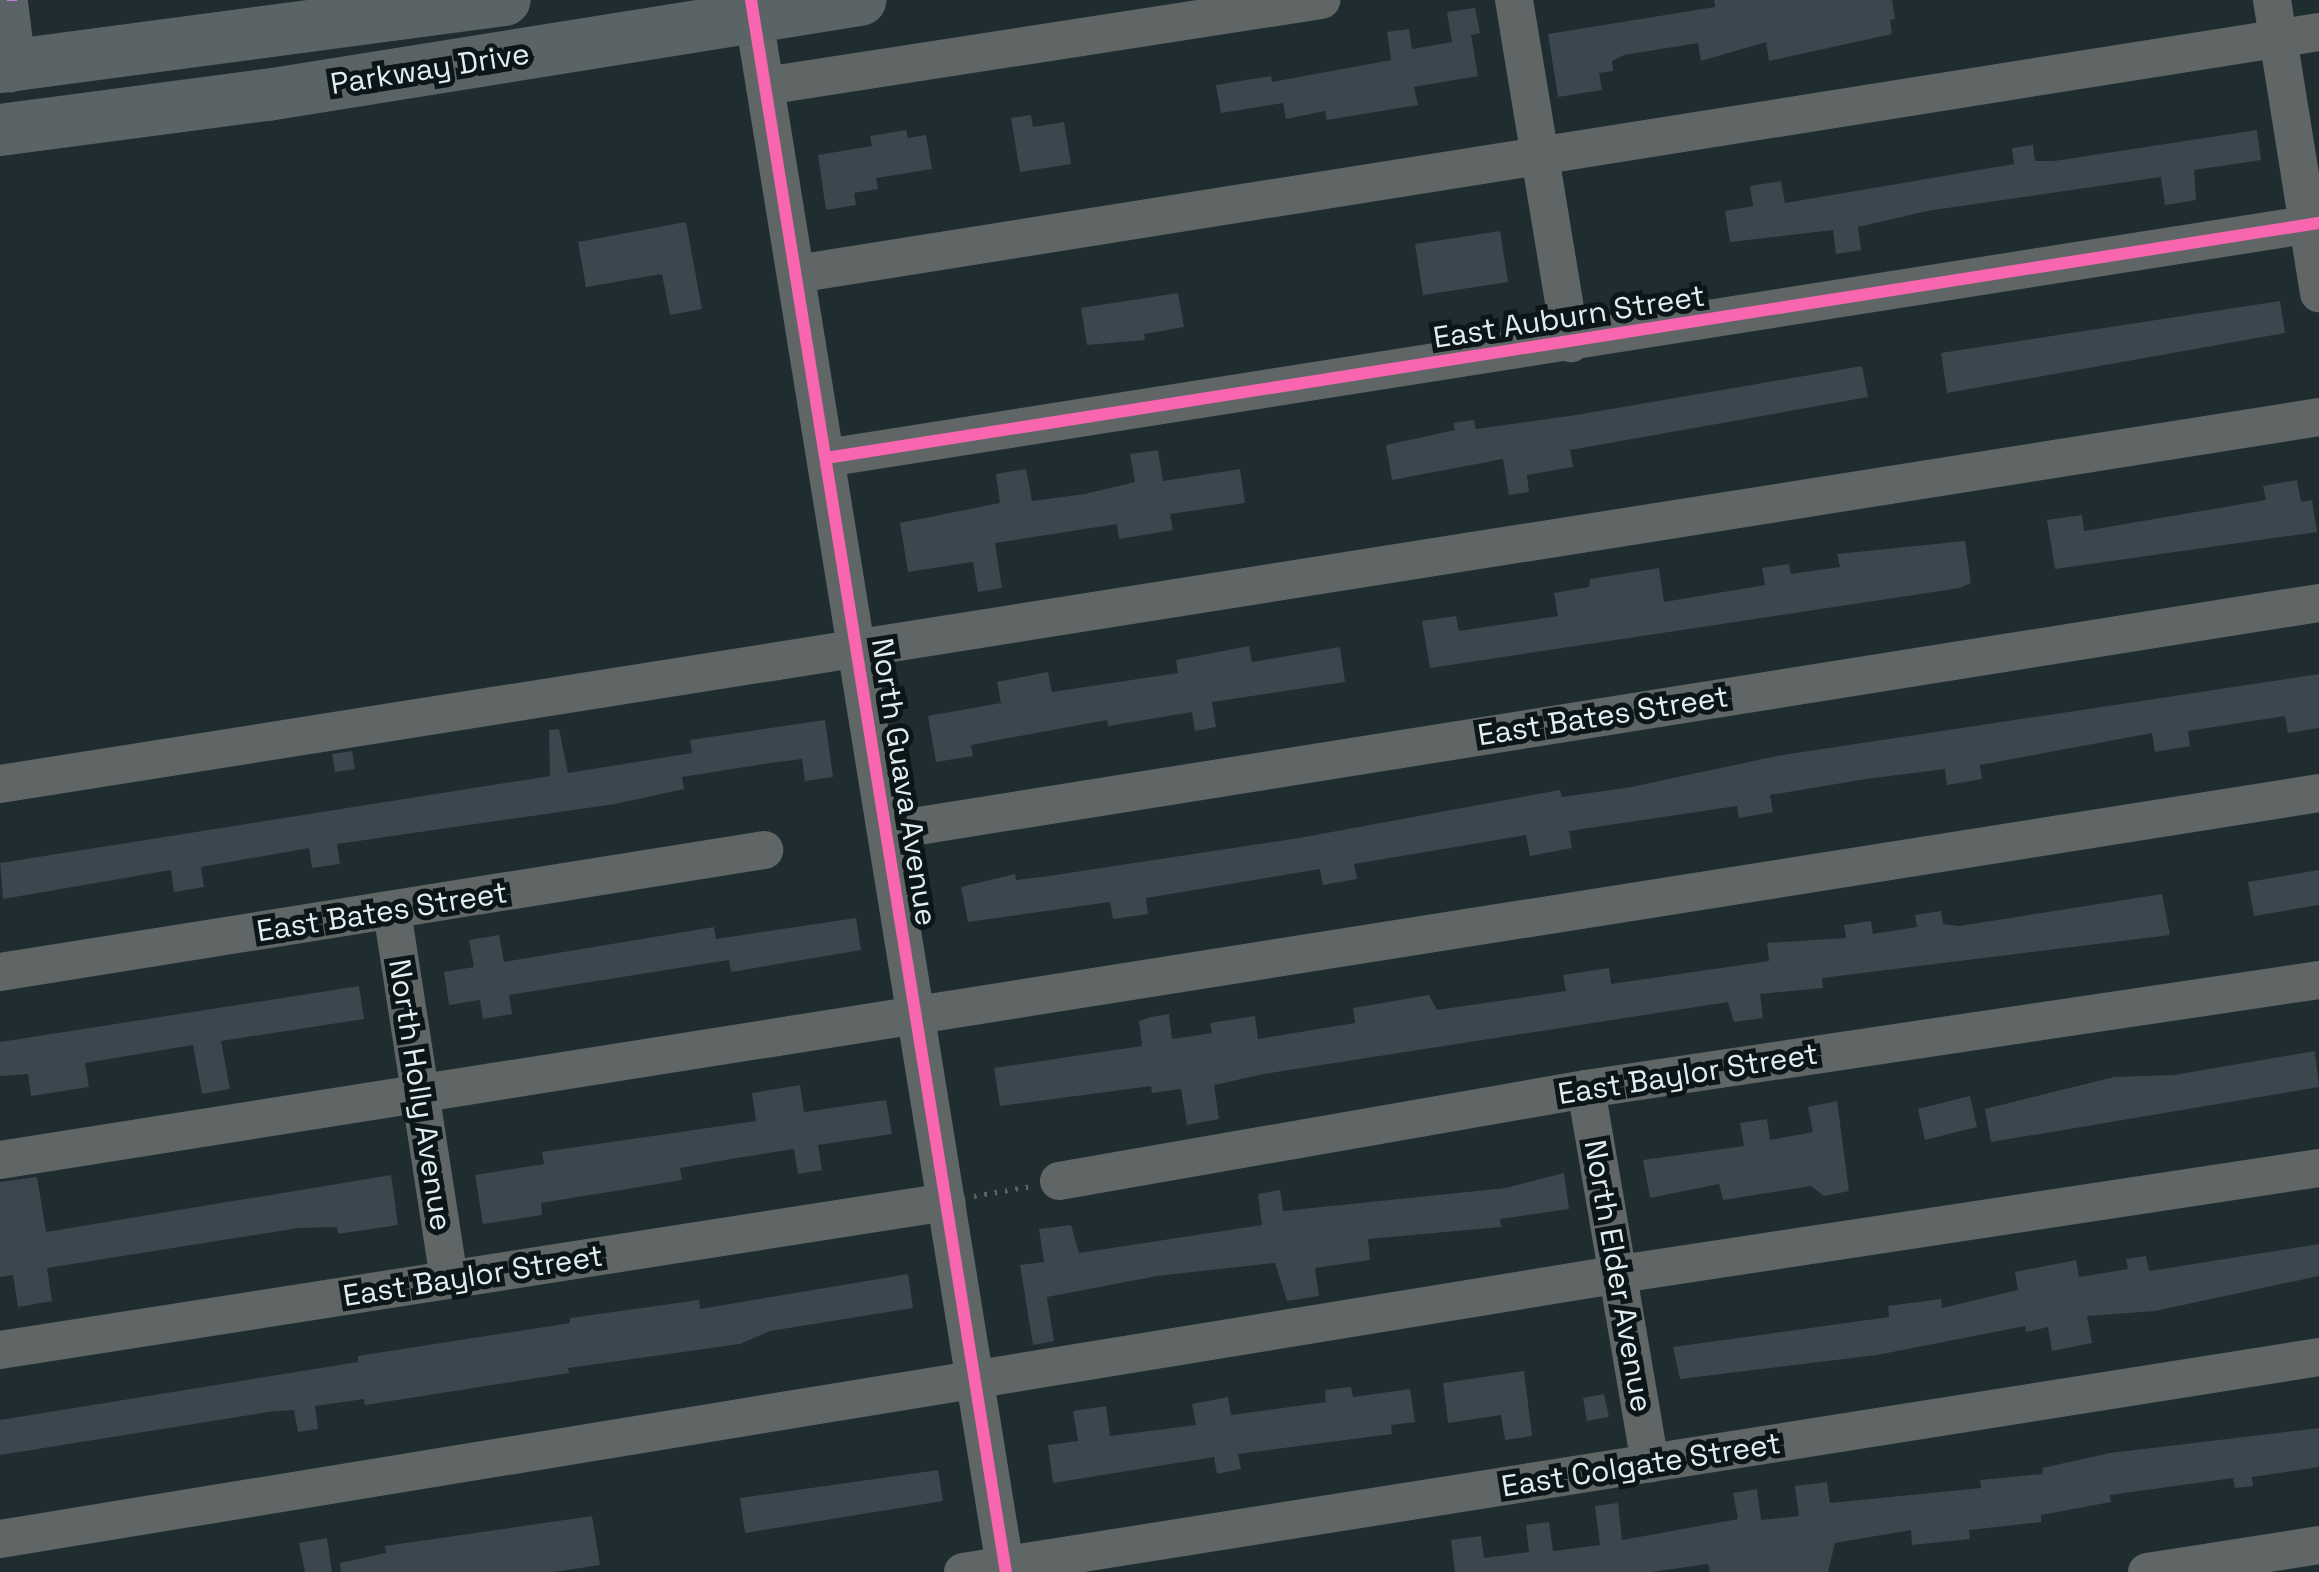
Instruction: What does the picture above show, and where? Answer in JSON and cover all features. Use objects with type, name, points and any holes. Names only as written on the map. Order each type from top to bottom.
[{"type":"highway","name":"Parkway Drive","points":[[5,67],[505,0]]},
{"type":"highway","name":"Parkway Drive","points":[[0,130],[268,95],[753,8],[860,0]]},
{"type":"highway","points":[[5,67],[9,2]]},
{"type":"street","points":[[764,86],[1320,0]]},
{"type":"street","points":[[1514,0],[1571,343]]},
{"type":"street","points":[[2272,0],[2314,224],[2319,294]]},
{"type":"street","name":"North Guava Avenue","points":[[753,8],[1005,1569]]},
{"type":"street","points":[[796,274],[2319,32]]},
{"type":"street","name":"East Auburn Street","points":[[826,458],[2314,224]]},
{"type":"street","points":[[0,784],[2319,418]]},
{"type":"street","name":"East Bates Street","points":[[887,831],[2319,603]]},
{"type":"street","points":[[0,1160],[2319,793]]},
{"type":"street","name":"East Bates Street","points":[[0,972],[764,850]]},
{"type":"street","name":"North Holly Avenue","points":[[392,910],[449,1280]]},
{"type":"street","name":"East Baylor Street","points":[[1060,1181],[1586,1089],[2319,980]]},
{"type":"street","name":"North Elder Avenue","points":[[1586,1089],[1650,1464]]},
{"type":"street","points":[[0,1539],[974,1384],[1620,1274],[2319,1168]]},
{"type":"street","name":"East Baylor Street","points":[[0,1350],[946,1202]]},
{"type":"street","name":"East Colgate Street","points":[[962,1572],[1005,1569],[2319,1357]]},
{"type":"street","points":[[2147,1572],[2319,1545]]},
{"type":"path","points":[[946,1202],[1060,1181]]},
{"type":"building","points":[[1714,0],[1892,0],[1895,19],[1890,20],[1892,34],[1769,61],[1766,42],[1701,61],[1698,43],[1624,55],[1612,61],[1613,71],[1599,73],[1602,90],[1558,97],[1548,34],[1715,7]]},
{"type":"building","points":[[1475,8],[1480,33],[1471,35],[1478,76],[1414,87],[1418,105],[1327,120],[1325,111],[1286,119],[1283,103],[1221,113],[1216,85],[1271,76],[1272,82],[1391,60],[1387,32],[1409,29],[1412,49],[1452,42],[1447,12]]},
{"type":"building","points":[[1031,115],[1033,127],[1064,122],[1071,164],[1020,172],[1011,118]]},
{"type":"building","points":[[906,130],[908,138],[926,135],[932,169],[876,178],[878,189],[854,193],[856,205],[826,210],[818,155],[872,146],[870,136]]},
{"type":"building","points":[[2257,130],[2261,160],[2194,170],[2196,200],[2165,205],[2161,177],[1927,211],[1858,227],[1861,250],[1836,254],[1833,230],[1730,242],[1725,211],[1753,206],[1750,186],[1781,181],[1785,203],[2014,164],[2012,148],[2033,145],[2035,161],[2054,161]]},
{"type":"building","points":[[686,222],[702,309],[670,315],[662,274],[586,287],[578,242]]},
{"type":"building","points":[[1500,231],[1508,282],[1423,295],[1415,244]]},
{"type":"building","points":[[1178,293],[1184,327],[1144,334],[1145,340],[1087,345],[1081,308]]},
{"type":"building","points":[[2280,301],[2285,333],[1947,393],[1941,353]]},
{"type":"building","points":[[1862,366],[1868,397],[1570,450],[1573,467],[1527,475],[1529,492],[1509,495],[1503,459],[1392,480],[1386,445],[1455,430],[1453,423],[1474,420],[1476,429]]},
{"type":"building","points":[[1158,450],[1163,481],[1240,469],[1245,503],[1170,514],[1173,530],[1119,539],[1117,524],[995,543],[1002,588],[978,592],[973,562],[908,572],[900,523],[1000,503],[996,474],[1026,469],[1032,501],[1085,494],[1135,482],[1130,454]]},
{"type":"building","points":[[2297,480],[2301,502],[2312,500],[2317,532],[2055,569],[2047,520],[2082,515],[2084,531],[2266,500],[2263,486]]},
{"type":"building","points":[[1965,541],[1971,583],[1960,588],[1430,668],[1422,621],[1456,616],[1459,631],[1558,616],[1554,593],[1589,587],[1590,579],[1659,568],[1664,602],[1765,585],[1762,568],[1789,564],[1791,574],[1840,567],[1837,554]]},
{"type":"building","points":[[1249,646],[1252,662],[1340,647],[1345,682],[1212,702],[1216,727],[1195,731],[1192,712],[1108,726],[1107,720],[971,745],[973,756],[936,762],[928,716],[1001,703],[997,682],[1048,672],[1052,692],[1178,673],[1176,660]]},
{"type":"building","points":[[2319,674],[2319,728],[2288,733],[2285,716],[2188,731],[2190,746],[2155,752],[2152,733],[1980,765],[1982,779],[1947,785],[1945,769],[1866,779],[1770,795],[1773,812],[1739,818],[1737,806],[1569,831],[1572,848],[1530,856],[1526,835],[1354,864],[1357,879],[1323,885],[1320,869],[1146,898],[1148,914],[1113,919],[1110,902],[968,922],[961,887],[1015,874],[1016,880],[1049,876],[1299,838],[1560,790],[1562,797],[1631,787],[1777,756]]},
{"type":"building","points":[[825,720],[833,777],[805,781],[802,759],[770,763],[682,777],[684,789],[615,804],[337,844],[340,864],[312,868],[309,848],[201,867],[204,887],[174,892],[171,870],[3,899],[0,863],[550,776],[549,730],[559,729],[568,773],[692,753],[690,740]]},
{"type":"building","points":[[352,751],[355,769],[335,772],[332,754]]},
{"type":"building","points":[[2319,870],[2319,905],[2254,916],[2248,882]]},
{"type":"building","points":[[2162,894],[2170,935],[1822,978],[1823,988],[1760,994],[1763,1018],[1734,1022],[1728,1002],[1264,1074],[1214,1085],[1219,1119],[1187,1125],[1181,1089],[1152,1093],[1151,1086],[1000,1106],[994,1068],[1142,1046],[1139,1021],[1151,1017],[1169,1014],[1172,1039],[1212,1033],[1210,1023],[1255,1016],[1258,1039],[1355,1023],[1353,1008],[1429,995],[1437,1010],[1566,991],[1563,975],[1609,968],[1611,984],[1769,961],[1767,943],[1846,938],[1844,925],[1871,921],[1873,934],[1917,927],[1915,915],[1941,911],[1943,924],[1959,926]]},
{"type":"building","points":[[856,918],[861,950],[731,972],[729,960],[509,995],[512,1014],[483,1019],[480,1000],[449,1005],[444,972],[474,967],[469,940],[499,935],[504,962],[714,927],[716,939]]},
{"type":"building","points":[[359,986],[364,1019],[221,1041],[230,1089],[202,1094],[193,1045],[85,1063],[89,1087],[31,1096],[28,1074],[0,1076],[0,1042]]},
{"type":"building","points":[[2315,1051],[2319,1087],[1991,1142],[1985,1109],[2114,1077],[2174,1075]]},
{"type":"building","points":[[800,1085],[804,1112],[886,1100],[892,1134],[818,1145],[822,1170],[798,1174],[794,1149],[737,1158],[680,1168],[682,1180],[541,1203],[542,1215],[483,1224],[475,1175],[544,1164],[542,1152],[756,1121],[752,1093]]},
{"type":"building","points":[[1970,1096],[1977,1127],[1925,1140],[1918,1109]]},
{"type":"building","points":[[1837,1101],[1849,1191],[1824,1196],[1811,1186],[1723,1200],[1719,1184],[1650,1198],[1643,1160],[1744,1146],[1740,1123],[1767,1119],[1770,1140],[1813,1132],[1808,1107]]},
{"type":"building","points":[[1564,1173],[1569,1209],[1500,1219],[1501,1227],[1368,1239],[1370,1260],[1315,1268],[1319,1296],[1287,1301],[1275,1263],[1157,1276],[1047,1297],[1054,1341],[1033,1345],[1020,1265],[1044,1262],[1039,1229],[1071,1225],[1079,1253],[1262,1225],[1258,1194],[1280,1190],[1283,1211],[1506,1188]]},
{"type":"building","points":[[391,1175],[398,1225],[338,1234],[337,1227],[299,1228],[47,1268],[52,1301],[18,1307],[13,1275],[0,1277],[0,1182],[37,1177],[46,1232]]},
{"type":"building","points":[[2319,1244],[2319,1276],[2155,1311],[2087,1316],[2092,1343],[2052,1351],[2048,1327],[2026,1332],[2025,1326],[1877,1355],[1680,1379],[1673,1347],[1889,1317],[1888,1306],[1941,1299],[1942,1308],[2018,1290],[2015,1272],[2076,1260],[2079,1277],[2128,1269],[2126,1259],[2146,1256],[2149,1271]]},
{"type":"building","points":[[908,1274],[913,1308],[770,1331],[740,1344],[568,1368],[569,1373],[365,1405],[364,1399],[315,1406],[318,1429],[298,1432],[294,1410],[275,1411],[0,1455],[0,1420],[358,1362],[358,1356],[570,1323],[570,1318],[699,1300],[700,1309]]},
{"type":"building","points":[[1524,1371],[1532,1436],[1505,1440],[1501,1415],[1448,1423],[1443,1383]]},
{"type":"building","points":[[1351,1387],[1353,1397],[1410,1389],[1415,1422],[1391,1425],[1392,1434],[1238,1454],[1241,1469],[1217,1474],[1214,1457],[1053,1483],[1048,1445],[1078,1441],[1073,1411],[1106,1406],[1110,1436],[1196,1425],[1192,1404],[1228,1397],[1231,1415],[1326,1402],[1325,1390]]},
{"type":"building","points":[[1604,1394],[1609,1417],[1587,1421],[1583,1398]]},
{"type":"building","points":[[2319,1428],[2319,1467],[2252,1477],[2253,1486],[2235,1488],[2233,1478],[2110,1495],[2111,1502],[2041,1515],[2041,1522],[1969,1530],[1970,1539],[1912,1545],[1911,1530],[1835,1543],[1828,1572],[1710,1572],[1708,1564],[1651,1572],[1455,1572],[1451,1540],[1481,1536],[1484,1558],[1529,1552],[1526,1525],[1549,1522],[1553,1551],[1600,1545],[1595,1506],[1618,1503],[1622,1540],[1738,1519],[1733,1493],[1757,1489],[1761,1520],[1799,1516],[1795,1486],[1827,1482],[1830,1503],[1981,1488],[1980,1480],[2043,1474],[2042,1468],[2110,1453]]},
{"type":"building","points":[[938,1470],[943,1501],[745,1533],[740,1498]]},
{"type":"building","points":[[592,1516],[600,1565],[554,1572],[341,1572],[340,1563],[386,1553],[385,1546]]},
{"type":"building","points":[[327,1538],[332,1572],[305,1572],[299,1543]]},
{"type":"cycle path","points":[[751,0],[1006,1572]]},
{"type":"cycle path","points":[[826,458],[2319,223]]}]
